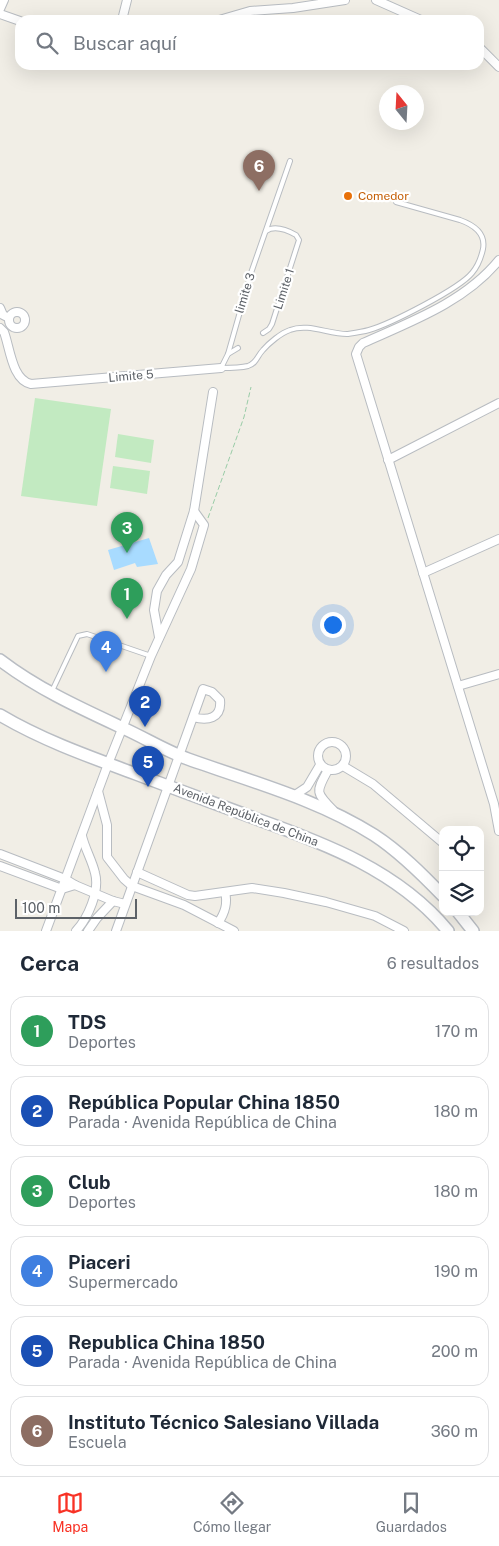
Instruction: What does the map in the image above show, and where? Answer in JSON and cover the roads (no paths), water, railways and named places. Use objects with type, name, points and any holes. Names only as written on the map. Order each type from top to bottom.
[{"type":"main road","points":[[0,660],[20,676],[51,694],[179,755],[295,795],[338,815],[374,835],[392,848],[439,892]]},
{"type":"main road","name":"Avenida República de China","points":[[0,715],[59,744],[108,764],[307,837],[354,858],[385,876],[413,896],[448,931]]},
{"type":"main road","points":[[461,916],[473,931]]},
{"type":"street","points":[[0,9],[4,0]]},
{"type":"street","points":[[123,15],[127,0]]},
{"type":"street","points":[[235,15],[245,12],[293,8],[345,0]]},
{"type":"street","points":[[378,0],[410,15]]},
{"type":"street","points":[[0,14],[15,19]]},
{"type":"street","points":[[484,51],[499,67]]},
{"type":"street","points":[[499,260],[471,287],[454,299],[359,346],[356,354],[494,804],[499,828]]},
{"type":"street","points":[[0,308],[3,315],[10,318]]},
{"type":"street","name":"Limite 5","points":[[0,328],[6,336],[16,371],[25,382],[41,383],[221,368]]},
{"type":"street","points":[[159,637],[154,610],[157,591],[166,575],[178,562],[194,512],[213,392]]},
{"type":"street","points":[[388,460],[499,403]]},
{"type":"street","points":[[46,931],[108,764],[151,656],[191,569],[204,525],[194,512]]},
{"type":"street","points":[[423,573],[499,539]]},
{"type":"street","points":[[458,686],[499,674]]},
{"type":"street","points":[[116,931],[193,717]]},
{"type":"street","points":[[328,742],[337,742],[344,748],[346,758],[343,766],[328,770],[320,765],[317,756],[320,747],[328,742]]},
{"type":"street","points":[[295,795],[307,787],[320,765]]},
{"type":"street","points":[[343,766],[373,784],[439,840]]},
{"type":"street","points":[[328,770],[321,784],[320,798],[338,815]]},
{"type":"street","points":[[98,791],[107,825],[107,857],[132,886],[184,904],[234,931]]},
{"type":"street","points":[[494,804],[499,813]]},
{"type":"street","points":[[76,931],[86,917],[94,893],[96,875],[86,852],[82,836]]},
{"type":"street","points":[[0,854],[65,879],[75,886],[125,904]]},
{"type":"street","points":[[0,866],[61,891],[75,886]]},
{"type":"street","points":[[137,872],[188,895],[195,896],[252,888],[284,893],[375,916],[404,931]]},
{"type":"street","points":[[218,923],[225,909],[225,892]]},
{"type":"street","points":[[88,931],[113,901]]},
{"type":"lane","name":"limite 3","points":[[221,368],[228,354],[251,273],[290,161]]},
{"type":"lane","points":[[221,368],[248,366],[254,363],[261,351],[275,339],[290,330],[312,328],[345,334],[369,330],[411,311],[452,288],[472,274],[481,258],[484,243],[482,235],[460,220],[396,202]]},
{"type":"lane","name":"Limite 1","points":[[263,333],[272,324],[299,242],[296,235],[290,232],[274,228],[266,231]]},
{"type":"lane","points":[[228,354],[238,348]]},
{"type":"lane","points":[[51,694],[78,636],[83,634],[151,656]]},
{"type":"water","points":[[149,538],[158,564],[137,567],[135,563],[114,570],[108,550]]},
{"type":"place","name":"Instituto Técnico Salesiano Villada","points":[[259,191]]},
{"type":"place","name":"Comedor","points":[[348,196]]},
{"type":"place","name":"Club","points":[[127,553]]},
{"type":"place","name":"TDS","points":[[127,619]]},
{"type":"place","name":"Piaceri","points":[[106,672]]},
{"type":"place","name":"República Popular China 1850","points":[[145,727]]},
{"type":"place","name":"Republica China 1850","points":[[148,787]]}]
